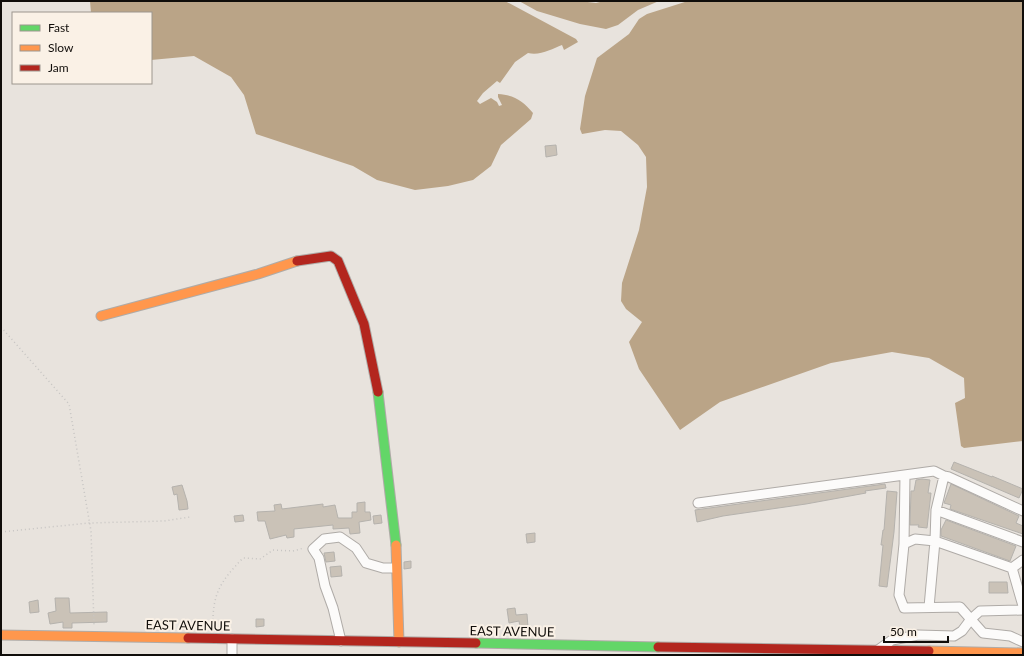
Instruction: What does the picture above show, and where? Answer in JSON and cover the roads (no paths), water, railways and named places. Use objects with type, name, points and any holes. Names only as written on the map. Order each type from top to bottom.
[{"type":"main road","points":[[102,316],[258,274],[295,261],[331,256],[338,261],[364,324],[378,390],[396,541],[399,642]]},
{"type":"main road","name":"EAST AVENUE","points":[[1,635],[399,642],[826,652],[878,650],[998,654],[1023,653]]},
{"type":"street","points":[[698,503],[934,471],[1023,512]]},
{"type":"street","points":[[905,475],[904,544],[899,595],[904,608],[960,607],[983,633],[1010,636],[1023,642]]},
{"type":"street","points":[[929,607],[935,541],[936,510],[944,476]]},
{"type":"street","points":[[936,510],[1023,542]]},
{"type":"street","points":[[341,641],[333,608],[324,586],[318,558],[313,549],[324,538],[340,537],[356,548],[366,563],[383,568],[396,568]]},
{"type":"street","points":[[904,544],[915,539],[935,541],[1012,568]]},
{"type":"street","points":[[1012,568],[1023,560]]},
{"type":"street","points":[[1012,568],[1023,606]]},
{"type":"street","points":[[878,650],[892,640],[918,636],[954,636],[962,631],[971,619],[980,611],[1023,610]]},
{"type":"street","points":[[232,639],[232,655]]}]
